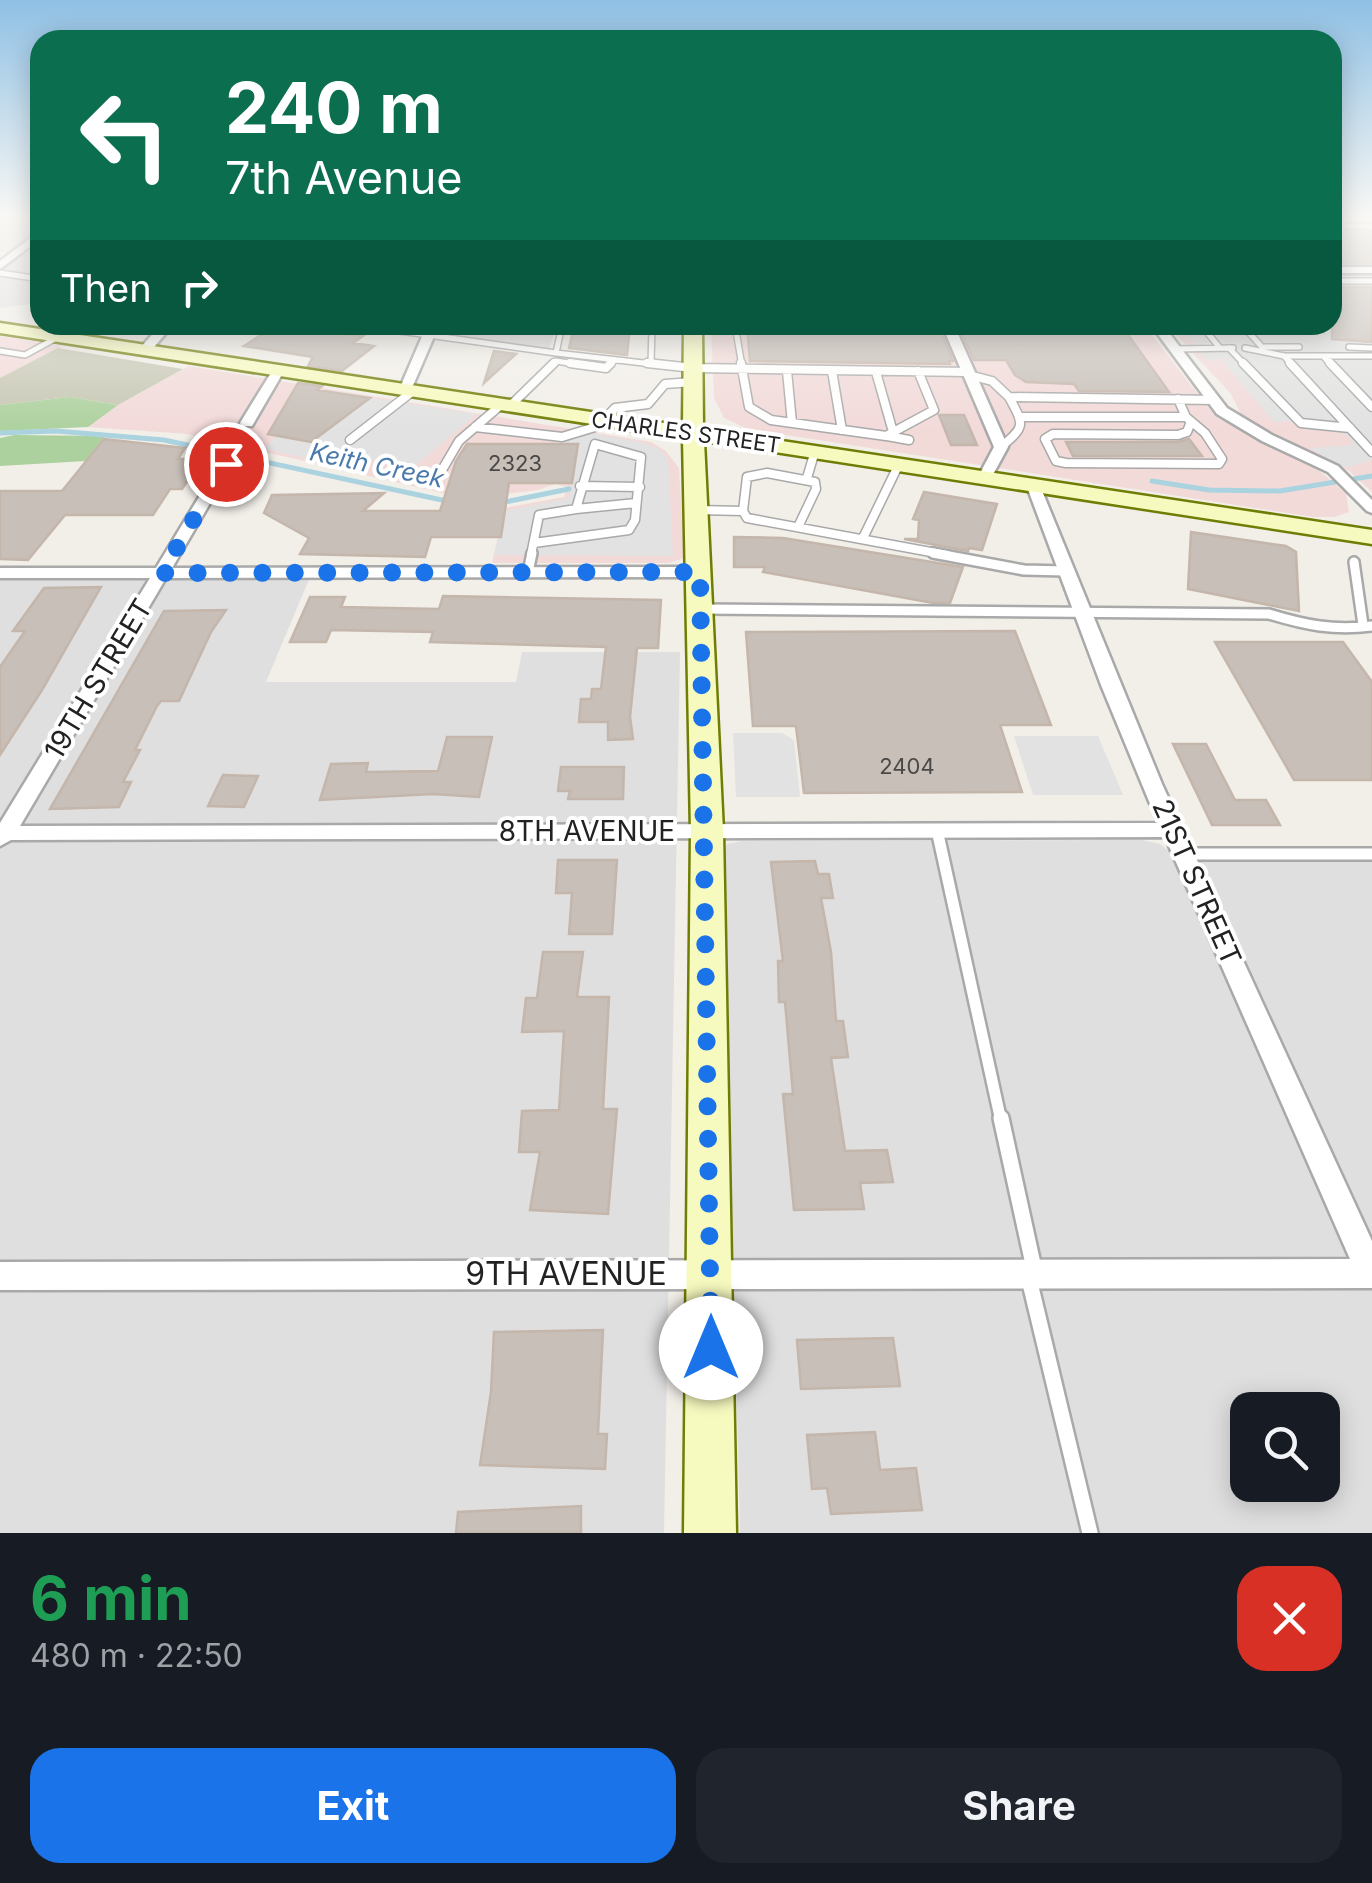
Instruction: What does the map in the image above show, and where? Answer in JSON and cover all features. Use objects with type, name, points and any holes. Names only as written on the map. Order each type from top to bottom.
[{"type":"main road","name":"CHARLES STREET","points":[[3,331],[30,334]]},
{"type":"main road","name":"CHARLES STREET","points":[[40,335],[506,405],[596,424],[692,432],[1372,537]]},
{"type":"main road","points":[[693,335],[692,432],[702,609],[706,831],[710,1533]]},
{"type":"street","points":[[144,351],[158,335]]},
{"type":"street","points":[[409,391],[429,335]]},
{"type":"street","points":[[952,335],[1000,448],[985,477]]},
{"type":"street","points":[[1165,335],[1218,405],[1333,469],[1372,508]]},
{"type":"street","points":[[247,422],[278,371]]},
{"type":"street","name":"19TH STREET","points":[[2,835],[226,464]]},
{"type":"street","name":"21ST STREET","points":[[1033,484],[1064,571],[1173,830],[1372,1274]]},
{"type":"street","points":[[0,573],[700,572]]},
{"type":"street","name":"8TH AVENUE","points":[[2,835],[1173,830]]},
{"type":"street","name":"9TH AVENUE","points":[[0,1276],[1372,1274]]},
{"type":"lane","points":[[458,335],[556,353],[651,364],[693,375]]},
{"type":"lane","points":[[556,353],[560,335]]},
{"type":"lane","points":[[651,364],[652,335]]},
{"type":"lane","points":[[736,335],[750,407],[771,420],[890,434],[908,440]]},
{"type":"lane","points":[[1209,335],[1220,348]]},
{"type":"lane","points":[[1251,335],[1262,347]]},
{"type":"lane","points":[[0,351],[26,355],[58,337]]},
{"type":"lane","points":[[1176,348],[1298,347]]},
{"type":"lane","points":[[1349,347],[1372,348]]},
{"type":"lane","points":[[1230,348],[1301,423],[1350,428]]},
{"type":"lane","points":[[1244,348],[1284,356],[1372,356]]},
{"type":"lane","points":[[1284,356],[1372,452]]},
{"type":"lane","points":[[1362,356],[1372,366]]},
{"type":"lane","points":[[1324,358],[1372,407]]},
{"type":"lane","points":[[442,470],[459,441],[556,361],[606,368],[614,360]]},
{"type":"lane","points":[[475,427],[547,438],[596,424],[616,408],[648,404],[655,387],[693,375],[740,370],[969,374],[1001,384],[1020,417],[1020,431],[1000,448]]},
{"type":"lane","points":[[786,371],[792,423]]},
{"type":"lane","points":[[832,372],[842,430]]},
{"type":"lane","points":[[876,372],[890,434]]},
{"type":"lane","points":[[890,434],[934,410],[918,372]]},
{"type":"lane","points":[[350,440],[409,391]]},
{"type":"lane","points":[[1010,397],[1178,399],[1218,405]]},
{"type":"lane","points":[[1178,399],[1188,420],[1206,433],[1222,459],[1220,464],[1066,464],[1056,461],[1045,439],[1053,434],[1178,434],[1187,432],[1188,420]]},
{"type":"lane","points":[[1020,417],[1188,420]]},
{"type":"lane","points":[[576,508],[595,444],[596,424]]},
{"type":"lane","points":[[534,543],[629,530],[635,520],[641,457],[595,444]]},
{"type":"lane","points":[[807,478],[815,451]]},
{"type":"lane","points":[[863,538],[899,464]]},
{"type":"lane","points":[[798,527],[816,489],[815,482],[768,473],[747,477],[743,510],[748,518],[1024,570],[1064,571]]},
{"type":"lane","points":[[580,486],[640,487]]},
{"type":"lane","points":[[528,572],[539,516],[576,508],[636,503]]},
{"type":"lane","points":[[697,510],[743,510]]},
{"type":"lane","points":[[702,609],[1269,614],[1311,627],[1340,630],[1368,626],[1354,562]]},
{"type":"lane","points":[[937,830],[1090,1533]]},
{"type":"lane","points":[[1184,854],[1372,854]]},
{"type":"shaded area","points":[[0,290],[30,290],[30,304],[0,308]]},
{"type":"shaded area","points":[[1342,290],[1372,290],[1372,492],[1349,471],[1242,417],[1231,394],[1176,335],[1342,335]]},
{"type":"shaded area","points":[[1342,290],[1372,290],[1372,460],[1346,468],[1309,448],[1353,445],[1351,437],[1336,431],[1307,430],[1289,421],[1274,422],[1222,361],[1231,358],[1207,361],[1193,343],[1206,342],[1191,341],[1186,335],[1342,335]]},
{"type":"shaded area","points":[[446,335],[554,335],[549,350]]},
{"type":"shaded area","points":[[711,335],[1152,335],[1216,417],[1316,468],[1346,493],[1349,512],[1313,517],[748,429],[724,418],[714,398]]},
{"type":"shaded area","points":[[0,336],[63,346],[0,378]]},
{"type":"shaded area","points":[[58,348],[183,369],[118,405],[70,397],[0,405],[0,378]]},
{"type":"shaded area","points":[[189,366],[651,442],[666,451],[679,468],[684,558],[669,563],[492,563],[504,508],[564,497],[567,487],[555,484],[498,495],[447,494],[187,434],[88,427],[118,405]]},
{"type":"shaded area","points":[[370,398],[477,414],[412,468],[332,454],[322,462],[265,449],[277,436],[312,442]]},
{"type":"shaded area","points":[[568,429],[639,442],[658,448],[668,458],[673,556],[494,555],[505,511],[569,498],[578,445],[565,444]]},
{"type":"shaded area","points":[[0,577],[310,577],[266,682],[516,682],[522,652],[680,652],[664,1533],[0,1533]]},
{"type":"shaded area","points":[[733,733],[782,733],[794,740],[800,797],[736,797]]},
{"type":"shaded area","points":[[1014,736],[1098,736],[1123,795],[1033,795]]},
{"type":"shaded area","points":[[1142,840],[1160,844],[1175,861],[1372,861],[1372,1533],[740,1533],[723,854],[727,844]]},
{"type":"green space","points":[[70,397],[118,405],[88,427],[0,431],[0,405]]},
{"type":"green space","points":[[105,436],[86,461],[0,466],[0,438]]},
{"type":"building","points":[[1342,290],[1372,290],[1372,342],[1332,339],[1332,335],[1342,335]]},
{"type":"building","points":[[261,335],[352,335],[363,336],[353,343],[374,346],[342,371],[308,366],[313,357],[244,346]]},
{"type":"building","points":[[572,335],[629,335],[627,355],[569,348]]},
{"type":"building","points":[[748,335],[942,335],[953,361],[950,364],[750,361]]},
{"type":"building","points":[[963,335],[1128,335],[1169,392],[1079,391],[1074,384],[1026,382],[1015,375],[1006,360],[974,360]]},
{"type":"building","points":[[494,351],[516,354],[484,383]]},
{"type":"building","points":[[298,383],[370,398],[311,442],[268,434]]},
{"type":"building","points":[[939,415],[964,415],[977,445],[951,445]]},
{"type":"building","points":[[104,439],[185,448],[178,459],[202,459],[182,489],[170,489],[153,515],[65,515],[28,560],[0,559],[0,491],[62,491]]},
{"type":"building","points":[[1189,439],[1202,456],[1073,456],[1066,442],[1178,442]]},
{"type":"building","points":[[467,444],[578,444],[572,483],[509,483],[501,537],[431,537],[425,557],[300,554],[309,538],[264,513],[272,495],[384,493],[363,511],[440,511],[456,461]]},
{"type":"building","points":[[924,492],[997,504],[982,550],[904,539],[918,539],[919,520],[913,519]]},
{"type":"building","points":[[1191,532],[1286,546],[1296,552],[1299,611],[1188,589]]},
{"type":"building","points":[[734,537],[783,538],[963,567],[950,603],[933,603],[763,572],[765,567],[734,567]]},
{"type":"building","points":[[101,587],[0,755],[0,667],[25,631],[13,631],[44,588]]},
{"type":"building","points":[[443,596],[661,600],[658,648],[637,648],[630,717],[633,739],[608,740],[608,722],[579,722],[581,699],[591,699],[592,689],[601,689],[606,647],[430,642],[433,632],[331,630],[326,642],[290,642],[310,597],[345,597],[341,607],[439,609]]},
{"type":"building","points":[[226,610],[211,632],[179,701],[161,701],[157,706],[135,750],[140,750],[123,782],[131,782],[119,807],[50,809],[164,611]]},
{"type":"building","points":[[1015,631],[1051,725],[1000,725],[1022,792],[804,793],[796,726],[753,726],[746,632]]},
{"type":"building","points":[[1215,642],[1343,642],[1372,682],[1372,780],[1294,780]]},
{"type":"building","points":[[447,737],[492,737],[479,797],[433,794],[320,800],[331,764],[368,763],[366,772],[438,771]]},
{"type":"building","points":[[1173,744],[1206,744],[1235,800],[1266,800],[1280,825],[1212,825]]},
{"type":"building","points":[[561,767],[624,767],[623,799],[568,799],[570,791],[558,791]]},
{"type":"building","points":[[223,775],[258,776],[244,807],[208,806]]},
{"type":"building","points":[[558,860],[617,860],[612,934],[569,934],[572,893],[556,893]]},
{"type":"building","points":[[815,861],[818,874],[829,874],[833,898],[821,898],[831,952],[836,1021],[843,1021],[848,1057],[831,1058],[845,1151],[887,1150],[893,1182],[860,1183],[864,1209],[794,1210],[783,1094],[793,1094],[785,1002],[779,1002],[778,961],[783,961],[771,862]]},
{"type":"building","points":[[543,952],[583,952],[577,997],[609,997],[603,1109],[617,1109],[608,1214],[530,1210],[540,1152],[519,1152],[522,1111],[559,1110],[564,1031],[522,1032],[526,998],[537,998]]},
{"type":"building","points":[[603,1330],[598,1434],[607,1434],[605,1469],[480,1465],[491,1392],[494,1332]]},
{"type":"building","points":[[893,1338],[900,1386],[801,1389],[797,1340]]},
{"type":"building","points":[[875,1432],[880,1470],[916,1468],[922,1510],[831,1514],[827,1488],[812,1489],[807,1435]]},
{"type":"building","points":[[581,1506],[581,1533],[456,1533],[458,1512]]},
{"type":"waterway","name":"Keith Creek","points":[[0,433],[56,431],[164,440],[451,502]]},
{"type":"waterway","name":"Keith Creek","points":[[1152,481],[1209,490],[1280,491],[1372,476]]},
{"type":"waterway","name":"Keith Creek","points":[[500,503],[569,489]]},
{"type":"route","points":[[226,464],[162,573],[700,572],[711,1348]]}]
